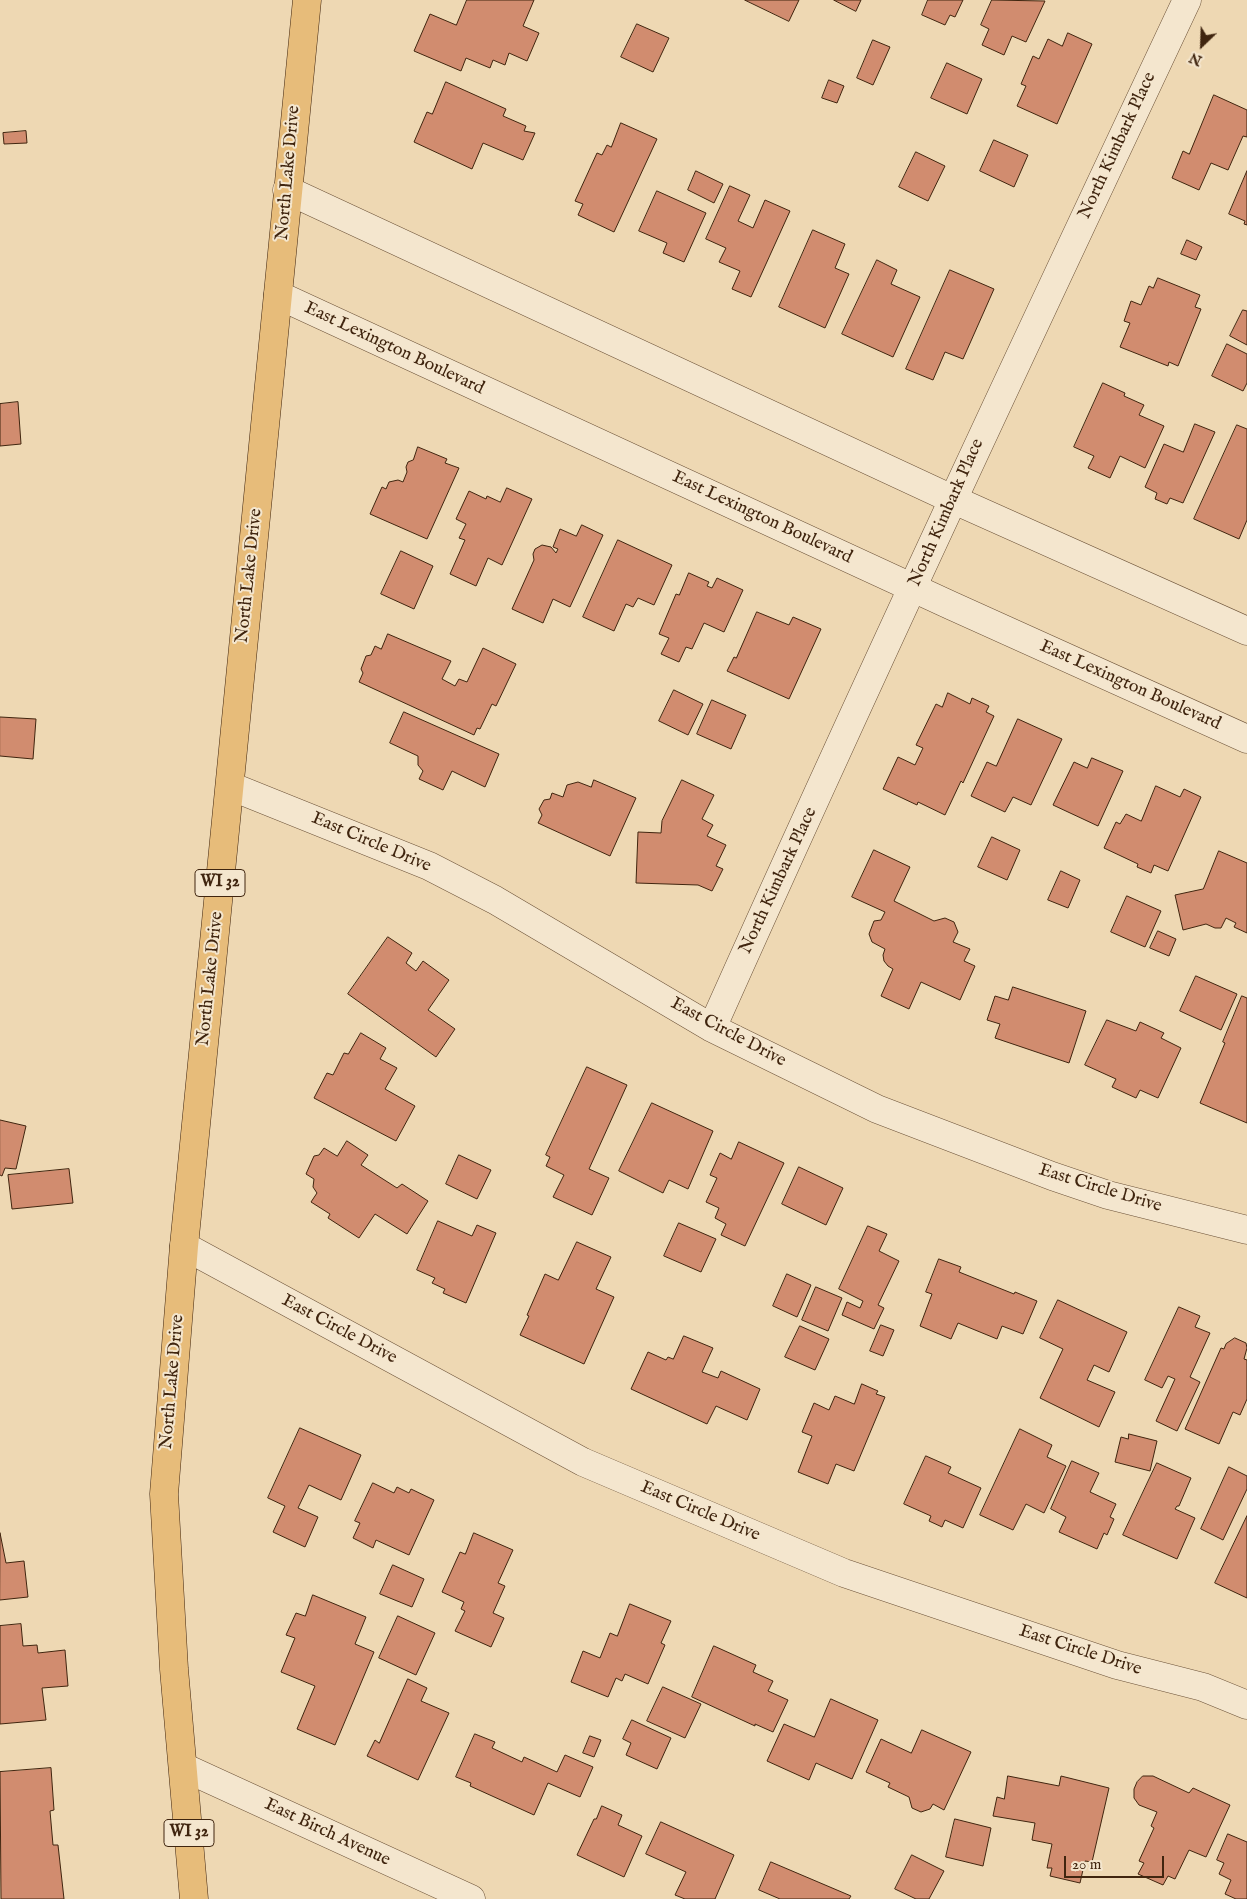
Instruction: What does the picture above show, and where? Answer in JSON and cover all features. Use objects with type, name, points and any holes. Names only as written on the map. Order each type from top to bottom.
[{"type":"main road","name":"North Lake Drive","points":[[194,1899],[174,1669],[164,1494],[184,1246],[306,0]]},
{"type":"street","name":"North Kimbark Place","points":[[712,1028],[952,499],[1187,0]]},
{"type":"street","points":[[286,190],[952,499],[1247,631]]},
{"type":"street","name":"East Lexington Boulevard","points":[[278,295],[913,588],[1247,739]]},
{"type":"street","name":"East Circle Drive","points":[[230,786],[429,866],[495,900],[712,1028],[877,1109],[1052,1176],[1108,1195],[1247,1230]]},
{"type":"street","name":"East Circle Drive","points":[[184,1246],[583,1462],[844,1573],[1117,1665],[1202,1687],[1247,1705]]},
{"type":"street","name":"East Birch Avenue","points":[[183,1766],[471,1899]]},
{"type":"building","points":[[467,0],[534,0],[523,26],[539,33],[527,61],[509,53],[505,65],[493,60],[490,68],[466,58],[461,71],[414,51],[430,14],[456,25]]},
{"type":"building","points":[[745,0],[799,0],[789,21]]},
{"type":"building","points":[[834,0],[861,0],[856,11]]},
{"type":"building","points":[[928,0],[963,0],[955,17],[950,15],[945,25],[922,15]]},
{"type":"building","points":[[992,0],[1045,1],[1026,42],[1012,36],[1004,55],[982,45],[989,29],[981,25]]},
{"type":"building","points":[[637,24],[669,38],[653,72],[621,57]]},
{"type":"building","points":[[1068,33],[1092,44],[1057,124],[1017,106],[1026,86],[1021,84],[1033,56],[1039,59],[1048,39],[1062,46]]},
{"type":"building","points":[[873,40],[890,47],[873,85],[857,78]]},
{"type":"building","points":[[947,63],[982,79],[967,114],[931,98]]},
{"type":"building","points":[[829,80],[844,86],[837,103],[822,98]]},
{"type":"building","points":[[446,82],[506,109],[503,116],[526,126],[524,131],[535,133],[523,160],[483,143],[472,169],[414,142],[427,112],[432,114]]},
{"type":"building","points":[[1214,95],[1247,110],[1247,137],[1243,136],[1228,170],[1211,163],[1199,190],[1172,178],[1183,151],[1189,154]]},
{"type":"building","points":[[621,123],[657,139],[614,232],[578,215],[583,204],[575,201],[597,153],[602,155],[607,145],[611,147]]},
{"type":"building","points":[[26,131],[27,143],[4,144],[3,133]]},
{"type":"building","points":[[994,140],[1028,155],[1014,187],[980,171]]},
{"type":"building","points":[[916,152],[945,166],[928,201],[899,187]]},
{"type":"building","points":[[696,171],[723,184],[714,203],[688,190]]},
{"type":"building","points":[[1247,171],[1247,225],[1244,224],[1245,221],[1229,214]]},
{"type":"building","points":[[730,186],[750,195],[738,221],[753,228],[765,200],[790,211],[751,297],[732,289],[740,271],[719,262],[726,248],[706,239]]},
{"type":"building","points":[[657,191],[706,213],[684,262],[663,253],[667,243],[639,231]]},
{"type":"building","points":[[813,230],[845,244],[835,268],[849,274],[825,328],[779,307]]},
{"type":"building","points":[[1187,240],[1202,247],[1196,260],[1181,254]]},
{"type":"building","points":[[877,260],[897,270],[891,284],[920,297],[893,357],[842,334]]},
{"type":"building","points":[[950,270],[994,289],[963,359],[945,352],[933,380],[906,369]]},
{"type":"building","points":[[1158,278],[1200,295],[1195,307],[1201,309],[1178,366],[1169,362],[1168,366],[1120,347],[1130,323],[1124,321],[1131,301],[1141,305],[1149,286],[1153,288]]},
{"type":"building","points":[[1243,310],[1247,311],[1247,345],[1230,336]]},
{"type":"building","points":[[1227,344],[1247,354],[1247,383],[1243,391],[1212,376]]},
{"type":"building","points":[[1103,383],[1125,393],[1124,396],[1144,405],[1139,415],[1164,426],[1145,468],[1120,456],[1110,478],[1088,468],[1094,456],[1074,447]]},
{"type":"building","points":[[18,402],[21,444],[0,446],[0,404]]},
{"type":"building","points":[[1195,424],[1215,432],[1183,503],[1170,498],[1167,504],[1155,499],[1157,493],[1145,487],[1164,444],[1183,452]]},
{"type":"building","points":[[1237,425],[1247,429],[1247,520],[1239,539],[1194,519]]},
{"type":"building","points":[[418,447],[447,459],[445,463],[459,468],[427,539],[370,514],[382,487],[386,489],[389,482],[398,480],[403,482],[408,462],[413,460]]},
{"type":"building","points":[[507,488],[532,499],[502,565],[488,558],[476,586],[450,574],[465,540],[459,538],[466,524],[456,519],[469,491],[486,499],[487,496],[500,502]]},
{"type":"building","points":[[582,525],[603,535],[570,607],[553,599],[543,623],[512,609],[534,560],[533,554],[535,549],[542,545],[551,547],[556,553],[558,549],[553,547],[560,529],[576,536]]},
{"type":"building","points":[[618,540],[672,565],[654,605],[638,598],[633,607],[626,604],[614,631],[583,617]]},
{"type":"building","points":[[401,551],[433,566],[414,609],[381,594]]},
{"type":"building","points":[[689,573],[709,582],[707,586],[712,588],[717,578],[743,590],[724,632],[704,623],[692,649],[686,647],[679,662],[661,654],[669,638],[659,634],[676,594],[679,595]]},
{"type":"building","points":[[757,612],[789,625],[793,617],[821,629],[789,699],[727,671],[734,657],[736,658]]},
{"type":"building","points":[[388,634],[451,661],[442,679],[455,686],[459,679],[467,682],[483,648],[516,664],[496,706],[492,704],[480,729],[477,728],[474,735],[359,682],[363,673],[361,669],[366,656],[371,655],[375,646],[381,649]]},
{"type":"building","points":[[674,690],[703,704],[688,735],[659,721]]},
{"type":"building","points":[[948,693],[970,704],[972,698],[989,706],[986,712],[994,716],[963,783],[961,781],[945,815],[918,802],[917,805],[883,789],[898,757],[915,765],[923,748],[916,745],[936,704],[942,707]]},
{"type":"building","points":[[712,700],[746,715],[731,749],[697,734]]},
{"type":"building","points":[[404,712],[499,754],[485,787],[452,771],[443,790],[419,779],[423,771],[418,765],[418,756],[390,743]]},
{"type":"building","points":[[0,717],[36,719],[33,759],[0,756]]},
{"type":"building","points":[[1018,719],[1062,739],[1031,805],[1013,797],[1005,812],[971,796],[987,762],[996,766]]},
{"type":"building","points":[[1092,758],[1123,771],[1098,826],[1053,805],[1074,762],[1087,768]]},
{"type":"building","points":[[594,780],[636,798],[610,856],[538,823],[542,815],[539,809],[544,800],[550,799],[552,793],[563,797],[567,785],[578,782],[591,787]]},
{"type":"building","points":[[682,780],[714,795],[702,819],[713,825],[707,836],[726,845],[716,866],[723,869],[712,891],[698,885],[636,883],[638,832],[661,833],[662,821]]},
{"type":"building","points":[[1156,786],[1180,797],[1184,789],[1201,797],[1168,871],[1154,865],[1151,873],[1137,867],[1138,864],[1104,848],[1116,822],[1120,824],[1126,814],[1141,821]]},
{"type":"building","points":[[992,837],[1020,850],[1007,880],[978,867]]},
{"type":"building","points":[[874,850],[910,867],[894,901],[934,921],[945,918],[954,922],[958,932],[953,942],[970,949],[964,961],[975,966],[960,1000],[921,982],[909,1009],[881,996],[893,969],[884,961],[885,949],[872,942],[869,934],[874,921],[881,920],[885,912],[852,897]]},
{"type":"building","points":[[1219,851],[1247,863],[1247,933],[1234,927],[1236,923],[1226,918],[1221,928],[1215,928],[1206,924],[1183,930],[1175,895],[1203,889]]},
{"type":"building","points":[[1061,871],[1080,880],[1068,908],[1048,900]]},
{"type":"building","points":[[1127,896],[1161,911],[1145,947],[1111,932]]},
{"type":"building","points":[[1158,931],[1176,939],[1169,956],[1150,948]]},
{"type":"building","points":[[388,937],[412,953],[406,963],[416,971],[423,961],[449,980],[428,1010],[455,1029],[436,1057],[348,994]]},
{"type":"building","points":[[1196,976],[1237,994],[1221,1030],[1180,1011]]},
{"type":"building","points":[[1013,987],[1086,1011],[1069,1063],[995,1038],[1000,1024],[987,1020],[995,996],[1008,1000]]},
{"type":"building","points":[[1242,996],[1247,998],[1247,1123],[1200,1103]]},
{"type":"building","points":[[1107,1020],[1136,1031],[1140,1022],[1164,1033],[1161,1038],[1181,1048],[1158,1098],[1140,1090],[1136,1098],[1112,1087],[1116,1079],[1085,1065]]},
{"type":"building","points":[[361,1033],[386,1048],[380,1059],[397,1068],[385,1089],[415,1106],[396,1141],[314,1098],[327,1073],[333,1075],[344,1053],[348,1054]]},
{"type":"building","points":[[587,1067],[627,1085],[589,1169],[609,1178],[592,1215],[553,1197],[564,1175],[546,1166],[550,1157],[546,1155]]},
{"type":"building","points":[[652,1103],[713,1131],[688,1189],[669,1180],[663,1193],[619,1171]]},
{"type":"building","points":[[0,1120],[26,1126],[16,1169],[5,1168],[2,1176],[0,1175]]},
{"type":"building","points":[[347,1141],[368,1155],[361,1165],[397,1188],[402,1184],[428,1201],[407,1234],[375,1214],[359,1238],[328,1218],[330,1214],[311,1202],[317,1193],[313,1187],[314,1179],[306,1174],[314,1156],[319,1155],[324,1148],[337,1156]]},
{"type":"building","points":[[739,1142],[784,1163],[745,1246],[721,1235],[726,1224],[715,1218],[719,1208],[706,1202],[717,1178],[710,1175],[720,1153],[731,1159]]},
{"type":"building","points":[[459,1155],[491,1170],[477,1199],[446,1184]]},
{"type":"building","points":[[799,1167],[843,1188],[826,1225],[782,1204]]},
{"type":"building","points":[[69,1169],[73,1203],[12,1209],[8,1175]]},
{"type":"building","points":[[438,1221],[472,1236],[477,1225],[496,1233],[466,1303],[443,1293],[445,1289],[432,1283],[435,1278],[417,1270]]},
{"type":"building","points":[[679,1223],[716,1239],[701,1272],[664,1256]]},
{"type":"building","points":[[868,1226],[887,1234],[879,1251],[899,1261],[878,1305],[884,1308],[874,1329],[842,1315],[847,1302],[860,1308],[863,1301],[839,1289]]},
{"type":"building","points":[[577,1242],[611,1257],[596,1289],[614,1297],[584,1364],[520,1335],[545,1274],[558,1280]]},
{"type":"building","points":[[939,1259],[961,1267],[959,1272],[1037,1301],[1023,1334],[1002,1326],[997,1339],[958,1323],[951,1339],[920,1326],[932,1294],[926,1292]]},
{"type":"building","points":[[787,1274],[811,1285],[797,1317],[773,1306]]},
{"type":"building","points":[[816,1287],[842,1298],[828,1331],[802,1320]]},
{"type":"building","points":[[1058,1300],[1127,1332],[1109,1372],[1094,1365],[1087,1380],[1115,1392],[1099,1427],[1040,1398],[1063,1349],[1040,1338]]},
{"type":"building","points":[[1179,1307],[1200,1316],[1195,1327],[1210,1333],[1190,1377],[1200,1382],[1177,1431],[1156,1421],[1175,1379],[1168,1376],[1162,1388],[1145,1380]]},
{"type":"building","points":[[881,1325],[894,1330],[883,1356],[870,1351]]},
{"type":"building","points":[[800,1326],[829,1339],[815,1370],[785,1357]]},
{"type":"building","points":[[684,1336],[713,1348],[702,1372],[718,1378],[721,1371],[760,1389],[747,1420],[716,1406],[707,1424],[631,1389],[648,1352],[666,1360],[668,1357],[673,1359]]},
{"type":"building","points":[[1235,1338],[1246,1343],[1247,1348],[1244,1359],[1247,1360],[1247,1399],[1240,1415],[1233,1412],[1219,1444],[1185,1429],[1221,1348],[1224,1349],[1226,1344]]},
{"type":"building","points":[[862,1384],[878,1391],[876,1394],[885,1397],[854,1471],[836,1464],[828,1484],[798,1472],[812,1436],[802,1432],[814,1403],[829,1410],[835,1396],[854,1404]]},
{"type":"building","points":[[300,1428],[361,1455],[341,1500],[309,1485],[298,1508],[318,1517],[305,1547],[273,1532],[285,1506],[268,1498]]},
{"type":"building","points":[[1020,1429],[1052,1445],[1047,1457],[1066,1466],[1044,1513],[1026,1504],[1013,1530],[980,1515]]},
{"type":"building","points":[[1129,1434],[1157,1441],[1150,1471],[1115,1462],[1121,1437],[1128,1439]]},
{"type":"building","points":[[926,1456],[951,1467],[948,1473],[981,1488],[963,1528],[945,1520],[942,1527],[929,1521],[931,1516],[904,1504]]},
{"type":"building","points":[[1072,1461],[1099,1473],[1090,1492],[1116,1504],[1110,1517],[1114,1519],[1107,1535],[1104,1533],[1097,1549],[1059,1532],[1066,1517],[1051,1509]]},
{"type":"building","points":[[1157,1463],[1191,1478],[1179,1506],[1175,1509],[1195,1518],[1177,1559],[1123,1535]]},
{"type":"building","points":[[1229,1467],[1247,1476],[1247,1489],[1223,1540],[1201,1529]]},
{"type":"building","points":[[373,1483],[394,1493],[397,1487],[409,1493],[411,1489],[434,1500],[409,1555],[376,1540],[373,1548],[353,1538],[360,1523],[355,1521]]},
{"type":"building","points":[[1247,1516],[1247,1598],[1215,1583]]},
{"type":"building","points":[[0,1533],[6,1563],[24,1561],[28,1597],[0,1600]]},
{"type":"building","points":[[474,1533],[513,1550],[498,1583],[505,1586],[493,1613],[504,1618],[491,1647],[455,1631],[465,1611],[461,1609],[464,1602],[442,1592],[460,1552],[465,1554]]},
{"type":"building","points":[[393,1565],[424,1579],[412,1607],[380,1594]]},
{"type":"building","points":[[313,1595],[366,1617],[355,1644],[374,1652],[335,1745],[297,1729],[315,1686],[281,1672],[295,1638],[286,1635],[296,1613],[305,1616]]},
{"type":"building","points":[[630,1604],[671,1621],[661,1643],[665,1645],[648,1684],[625,1674],[622,1681],[616,1678],[608,1697],[571,1682],[583,1651],[600,1658],[610,1633],[617,1636]]},
{"type":"building","points":[[398,1616],[435,1633],[416,1675],[379,1658]]},
{"type":"building","points":[[21,1624],[23,1646],[37,1645],[38,1653],[65,1650],[68,1686],[42,1688],[46,1720],[0,1724],[0,1626]]},
{"type":"building","points":[[714,1646],[756,1665],[753,1672],[773,1681],[768,1691],[788,1700],[773,1732],[755,1724],[755,1726],[692,1697]]},
{"type":"building","points":[[408,1679],[427,1688],[421,1701],[449,1713],[418,1780],[367,1756],[375,1740],[379,1743]]},
{"type":"building","points":[[663,1687],[701,1704],[685,1738],[647,1721]]},
{"type":"building","points":[[831,1699],[878,1720],[852,1779],[816,1763],[809,1780],[767,1761],[784,1724],[814,1737]]},
{"type":"building","points":[[632,1720],[671,1738],[657,1769],[626,1755],[631,1743],[623,1739]]},
{"type":"building","points":[[922,1730],[971,1752],[944,1810],[933,1804],[930,1809],[921,1812],[912,1808],[909,1797],[888,1787],[890,1783],[866,1772],[881,1739],[911,1753]]},
{"type":"building","points":[[475,1734],[495,1742],[492,1748],[522,1762],[524,1757],[557,1772],[565,1755],[593,1767],[580,1797],[548,1783],[534,1815],[470,1786],[471,1783],[456,1777]]},
{"type":"building","points":[[590,1736],[601,1740],[594,1757],[583,1753]]},
{"type":"building","points":[[51,1768],[54,1810],[50,1811],[53,1845],[58,1845],[64,1899],[1,1899],[0,1772]]},
{"type":"building","points":[[1008,1776],[1059,1786],[1061,1776],[1109,1788],[1092,1862],[1085,1861],[1080,1883],[1050,1876],[1052,1868],[1047,1868],[1052,1844],[1032,1840],[1035,1823],[993,1816],[997,1797],[1004,1799]]},
{"type":"building","points":[[1143,1776],[1153,1776],[1189,1793],[1193,1788],[1230,1805],[1206,1857],[1189,1850],[1175,1879],[1168,1876],[1163,1885],[1138,1874],[1144,1863],[1139,1861],[1154,1828],[1151,1826],[1157,1812],[1139,1805],[1134,1798],[1134,1789],[1137,1782]]},
{"type":"building","points":[[602,1806],[622,1815],[618,1825],[642,1836],[624,1877],[577,1855]]},
{"type":"building","points":[[955,1819],[991,1828],[983,1866],[946,1857]]},
{"type":"building","points":[[661,1822],[734,1855],[715,1899],[685,1899],[675,1895],[686,1872],[646,1854]]},
{"type":"building","points":[[1228,1834],[1247,1842],[1247,1899],[1236,1899],[1225,1894],[1231,1880],[1219,1874],[1224,1863],[1217,1860]]},
{"type":"building","points":[[912,1855],[944,1871],[929,1899],[916,1899],[895,1889]]},
{"type":"building","points":[[771,1862],[851,1896],[849,1899],[780,1899],[759,1890]]}]
